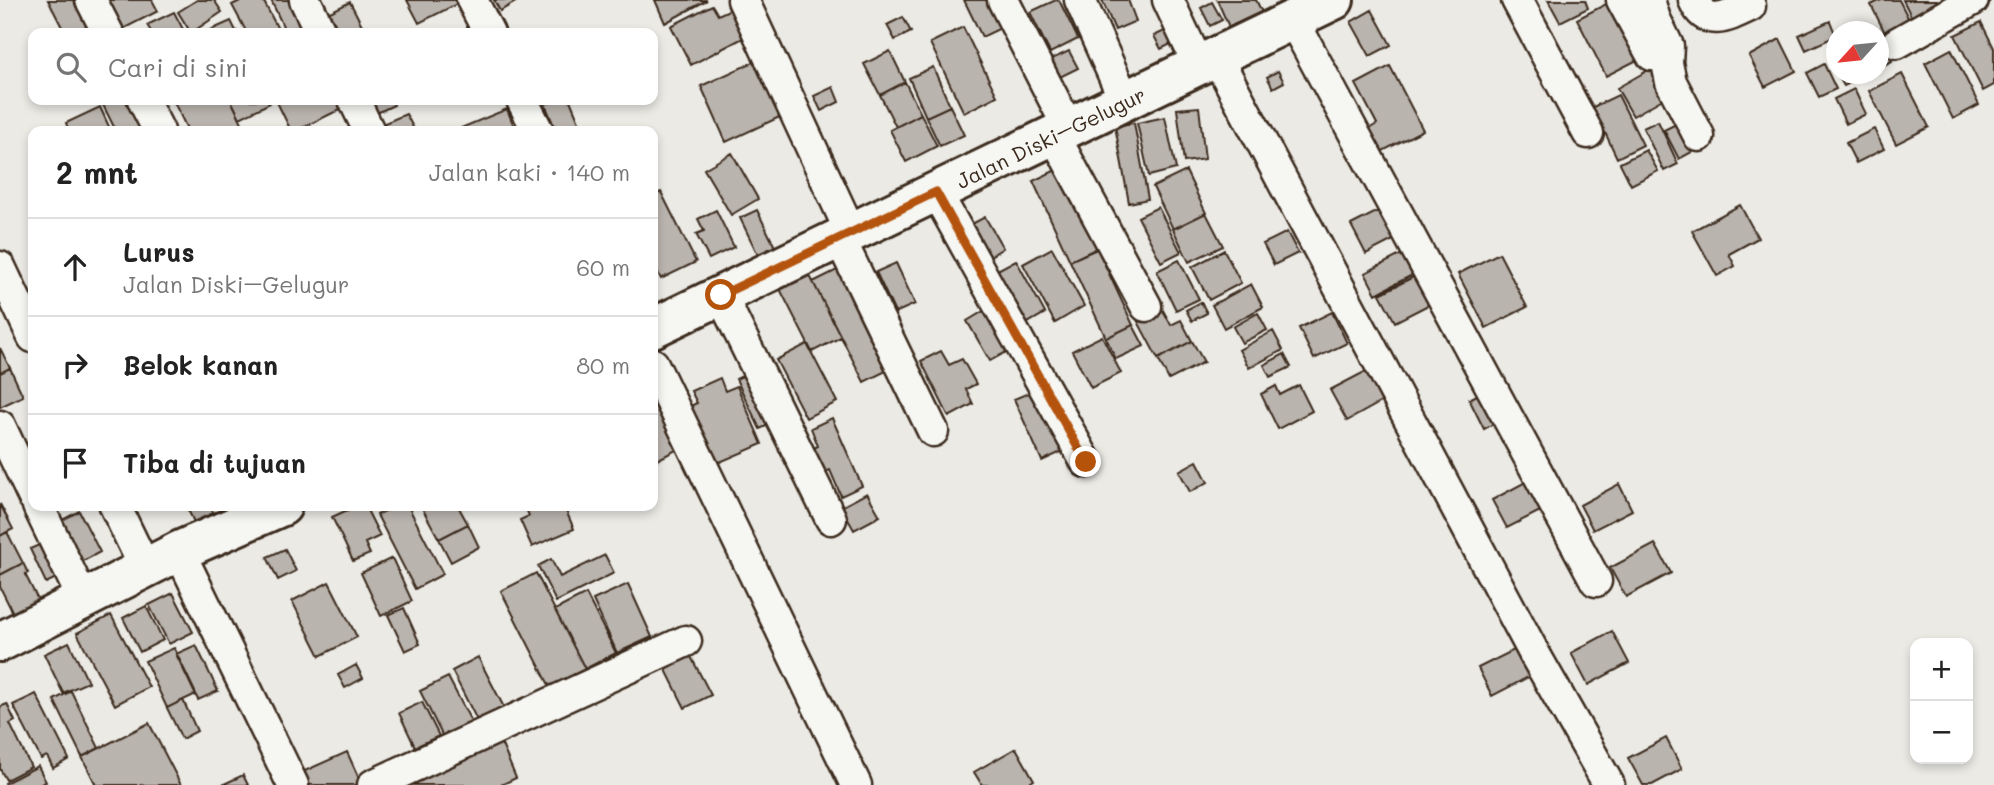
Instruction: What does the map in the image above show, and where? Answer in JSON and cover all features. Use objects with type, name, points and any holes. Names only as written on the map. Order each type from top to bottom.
[{"type":"main road","name":"Jalan Diski–Gelugur","points":[[658,326],[1335,0]]},
{"type":"main road","points":[[0,642],[179,551],[271,511]]},
{"type":"street","points":[[91,0],[105,28]]},
{"type":"street","points":[[305,0],[319,28]]},
{"type":"street","points":[[472,0],[486,28]]},
{"type":"street","points":[[743,0],[933,431]]},
{"type":"street","points":[[1003,0],[1062,132],[1146,306]]},
{"type":"street","points":[[1080,0],[1125,101]]},
{"type":"street","points":[[1168,0],[1208,62],[1609,785]]},
{"type":"street","points":[[1517,0],[1588,133]]},
{"type":"street","points":[[1622,0],[1656,61],[1669,70]]},
{"type":"street","points":[[1649,0],[1668,46],[1671,82],[1699,136]]},
{"type":"street","points":[[1694,0],[1696,6],[1706,15],[1715,18],[1725,18],[1749,6]]},
{"type":"street","points":[[1897,43],[1973,0]]},
{"type":"street","points":[[1293,20],[1596,581]]},
{"type":"street","points":[[146,105],[156,126]]},
{"type":"street","points":[[356,105],[367,126]]},
{"type":"street","points":[[525,105],[535,126]]},
{"type":"street","points":[[936,192],[1086,462]]},
{"type":"street","points":[[0,267],[28,326]]},
{"type":"street","points":[[721,295],[831,519]]},
{"type":"street","points":[[658,373],[856,785]]},
{"type":"street","points":[[0,426],[28,485]]},
{"type":"street","points":[[40,511],[83,599]]},
{"type":"street","points":[[117,511],[145,570]]},
{"type":"street","points":[[179,551],[293,785]]},
{"type":"street","points":[[373,785],[686,640]]},
{"type":"building","points":[[48,0],[80,0],[94,26],[62,28]]},
{"type":"building","points":[[104,0],[152,0],[158,11],[125,28],[118,28]]},
{"type":"building","points":[[197,0],[214,0],[222,12],[198,28],[188,28],[178,12]]},
{"type":"building","points":[[242,0],[263,0],[277,28],[244,28],[232,5]]},
{"type":"building","points":[[271,0],[306,0],[316,20],[298,28],[284,28]]},
{"type":"building","points":[[407,0],[463,0],[463,1],[419,23]]},
{"type":"building","points":[[494,0],[519,0],[500,11]]},
{"type":"building","points":[[655,0],[707,0],[665,23]]},
{"type":"building","points":[[964,0],[1000,0],[1011,23],[982,37]]},
{"type":"building","points":[[1059,0],[1078,39],[1050,53],[1030,12]]},
{"type":"building","points":[[1102,0],[1128,0],[1136,21],[1115,30]]},
{"type":"building","points":[[1217,0],[1256,0],[1262,12],[1229,27]]},
{"type":"building","points":[[1548,0],[1585,0],[1588,8],[1560,22]]},
{"type":"building","points":[[1614,0],[1643,57],[1606,76],[1577,19]]},
{"type":"building","points":[[1881,0],[1899,0],[1914,29],[1889,41],[1889,21],[1879,21],[1871,5]]},
{"type":"building","points":[[1903,0],[1937,0],[1939,4],[1912,18]]},
{"type":"building","points":[[350,2],[363,28],[326,28],[320,17]]},
{"type":"building","points":[[1212,2],[1222,20],[1210,26],[1201,8]]},
{"type":"building","points":[[712,5],[718,15],[733,8],[747,36],[691,65],[671,26]]},
{"type":"building","points":[[1372,10],[1391,45],[1370,56],[1351,22]]},
{"type":"building","points":[[174,12],[182,28],[149,28],[147,25]]},
{"type":"building","points":[[903,17],[911,32],[895,40],[887,25]]},
{"type":"building","points":[[231,21],[234,28],[215,28]]},
{"type":"building","points":[[1981,22],[1994,48],[1994,85],[1983,91],[1955,35]]},
{"type":"building","points":[[1826,23],[1826,41],[1806,50],[1799,35]]},
{"type":"building","points":[[963,27],[997,96],[964,113],[930,43]]},
{"type":"building","points":[[1173,27],[1179,40],[1161,49],[1154,36]]},
{"type":"building","points":[[1780,39],[1796,71],[1765,87],[1749,56]]},
{"type":"building","points":[[1951,49],[1979,105],[1953,119],[1925,63]]},
{"type":"building","points":[[890,51],[905,82],[880,95],[864,64]]},
{"type":"building","points":[[1069,51],[1078,68],[1060,77],[1052,59]]},
{"type":"building","points":[[758,60],[784,115],[726,142],[701,86]]},
{"type":"building","points":[[1824,64],[1826,84],[1834,84],[1836,89],[1819,97],[1807,73]]},
{"type":"building","points":[[1390,66],[1423,130],[1379,153],[1367,130],[1377,124],[1356,84]]},
{"type":"building","points":[[933,67],[950,106],[926,117],[909,78]]},
{"type":"building","points":[[1652,68],[1668,96],[1633,116],[1617,88]]},
{"type":"building","points":[[1278,71],[1284,82],[1273,88],[1267,77]]},
{"type":"building","points":[[1902,74],[1929,127],[1896,144],[1869,91],[1883,84],[1889,84],[1889,81]]},
{"type":"building","points":[[905,82],[921,114],[896,127],[880,95]]},
{"type":"building","points":[[833,87],[839,102],[821,111],[814,96]]},
{"type":"building","points":[[1854,89],[1866,114],[1846,124],[1834,99]]},
{"type":"building","points":[[1618,95],[1643,145],[1617,158],[1593,107]]},
{"type":"building","points":[[103,105],[132,105],[142,126],[114,126]]},
{"type":"building","points":[[175,105],[233,105],[244,126],[186,126]]},
{"type":"building","points":[[234,105],[266,105],[240,118]]},
{"type":"building","points":[[278,105],[347,106],[306,126],[289,126]]},
{"type":"building","points":[[373,105],[394,105],[377,113]]},
{"type":"building","points":[[545,105],[572,105],[581,126],[554,126]]},
{"type":"building","points":[[950,106],[964,135],[940,146],[926,117]]},
{"type":"building","points":[[100,107],[109,126],[67,126],[66,123]]},
{"type":"building","points":[[1199,107],[1205,159],[1184,162],[1177,109]]},
{"type":"building","points":[[507,109],[514,126],[466,126]]},
{"type":"building","points":[[406,114],[412,126],[380,126]]},
{"type":"building","points":[[921,114],[937,146],[906,162],[890,130]]},
{"type":"building","points":[[1165,117],[1176,169],[1149,176],[1137,123]]},
{"type":"building","points":[[1686,119],[1701,147],[1679,159],[1664,130]]},
{"type":"building","points":[[1658,121],[1678,164],[1664,171],[1643,128]]},
{"type":"building","points":[[1134,123],[1148,199],[1129,203],[1115,126]]},
{"type":"building","points":[[1874,129],[1884,149],[1856,163],[1846,143]]},
{"type":"building","points":[[1646,150],[1658,171],[1631,185],[1620,163]]},
{"type":"building","points":[[732,153],[758,199],[731,215],[704,169]]},
{"type":"building","points":[[1060,168],[1097,249],[1070,261],[1033,181]]},
{"type":"building","points":[[1186,171],[1206,213],[1173,229],[1153,187]]},
{"type":"building","points":[[661,192],[696,262],[661,279],[658,273],[658,194]]},
{"type":"building","points":[[1740,205],[1758,238],[1729,254],[1735,266],[1717,276],[1692,231]]},
{"type":"building","points":[[1158,207],[1181,252],[1161,262],[1138,217]]},
{"type":"building","points":[[1386,207],[1401,236],[1366,254],[1351,225]]},
{"type":"building","points":[[716,210],[734,247],[709,259],[696,234],[704,231],[698,219]]},
{"type":"building","points":[[757,210],[775,247],[758,255],[740,218]]},
{"type":"building","points":[[1206,213],[1223,246],[1189,262],[1173,229]]},
{"type":"building","points":[[985,217],[1003,248],[987,258],[968,226]]},
{"type":"building","points":[[1287,232],[1298,253],[1274,265],[1263,244]]},
{"type":"building","points":[[1052,248],[1084,306],[1055,323],[1023,264]]},
{"type":"building","points":[[1097,248],[1133,325],[1106,338],[1070,261]]},
{"type":"building","points":[[1224,250],[1241,283],[1209,300],[1192,267]]},
{"type":"building","points":[[1408,251],[1418,272],[1376,294],[1365,273]]},
{"type":"building","points":[[1499,253],[1527,307],[1486,328],[1458,274]]},
{"type":"building","points":[[1016,260],[1045,313],[1017,329],[988,275]]},
{"type":"building","points":[[1179,260],[1199,299],[1176,310],[1157,271]]},
{"type":"building","points":[[896,263],[915,304],[895,313],[876,272]]},
{"type":"building","points":[[841,268],[892,368],[864,382],[813,282]]},
{"type":"building","points":[[809,274],[841,337],[812,352],[780,289]]},
{"type":"building","points":[[1419,274],[1434,302],[1395,322],[1380,294]]},
{"type":"building","points":[[1251,284],[1263,307],[1224,328],[1212,305]]},
{"type":"building","points":[[1201,302],[1207,313],[1192,321],[1186,310]]},
{"type":"building","points":[[1159,303],[1171,325],[1181,320],[1192,341],[1158,359],[1135,316]]},
{"type":"building","points":[[992,306],[1015,347],[990,361],[967,321]]},
{"type":"building","points":[[1332,312],[1347,343],[1314,359],[1299,328]]},
{"type":"building","points":[[1258,313],[1267,330],[1242,343],[1233,327]]},
{"type":"building","points":[[1133,325],[1144,346],[1116,359],[1106,338]]},
{"type":"building","points":[[1273,331],[1283,350],[1249,368],[1239,350]]},
{"type":"building","points":[[1102,336],[1121,373],[1091,388],[1072,351]]},
{"type":"building","points":[[1192,341],[1204,362],[1169,380],[1158,359]]},
{"type":"building","points":[[807,344],[837,402],[806,418],[776,360]]},
{"type":"building","points":[[0,348],[10,368],[0,373]]},
{"type":"building","points":[[941,351],[949,365],[962,359],[976,384],[966,389],[973,404],[949,417],[921,361]]},
{"type":"building","points":[[1284,354],[1291,367],[1270,377],[1264,365]]},
{"type":"building","points":[[763,366],[788,416],[760,429],[736,379]]},
{"type":"building","points":[[10,368],[23,396],[0,407],[0,373]]},
{"type":"building","points":[[1372,368],[1388,398],[1347,421],[1330,390]]},
{"type":"building","points":[[720,378],[725,391],[737,386],[762,444],[713,465],[688,407],[697,403],[691,391]]},
{"type":"building","points":[[1299,385],[1312,411],[1278,429],[1261,394],[1276,386],[1280,395]]},
{"type":"building","points":[[1043,387],[1070,448],[1042,461],[1014,399]]},
{"type":"building","points":[[1485,391],[1500,420],[1484,429],[1469,399]]},
{"type":"building","points":[[658,410],[678,449],[658,459]]},
{"type":"building","points":[[832,418],[862,486],[841,496],[830,470],[819,475],[808,451],[818,446],[811,428]]},
{"type":"building","points":[[1197,461],[1208,482],[1190,492],[1179,471]]},
{"type":"building","points":[[1531,479],[1546,508],[1507,528],[1492,500]]},
{"type":"building","points":[[1619,484],[1632,510],[1593,530],[1580,505]]},
{"type":"building","points":[[867,493],[880,516],[854,530],[841,507]]},
{"type":"building","points":[[0,504],[13,529],[0,536]]},
{"type":"building","points":[[79,511],[100,552],[76,565],[55,524]]},
{"type":"building","points":[[188,511],[212,511],[216,518],[197,528]]},
{"type":"building","points":[[345,511],[368,511],[380,536],[365,543],[370,554],[353,561],[332,517]]},
{"type":"building","points":[[385,511],[411,511],[443,574],[415,589],[377,515]]},
{"type":"building","points":[[424,511],[461,511],[468,524],[439,539]]},
{"type":"building","points":[[527,511],[566,511],[574,529],[532,547],[520,520],[529,516]]},
{"type":"building","points":[[468,524],[479,547],[451,562],[439,539]]},
{"type":"building","points":[[7,532],[23,563],[0,575],[0,536]]},
{"type":"building","points":[[50,540],[65,574],[46,583],[30,549]]},
{"type":"building","points":[[1655,544],[1671,573],[1626,597],[1610,568]]},
{"type":"building","points":[[285,549],[296,571],[278,580],[267,557]]},
{"type":"building","points":[[605,555],[614,573],[556,602],[538,566],[551,559],[560,577]]},
{"type":"building","points":[[392,558],[412,601],[381,616],[361,573]]},
{"type":"building","points":[[23,563],[28,573],[25,574],[42,608],[17,621],[0,587],[0,575]]},
{"type":"building","points":[[536,573],[585,669],[550,687],[501,591]]},
{"type":"building","points":[[329,582],[357,637],[320,656],[292,601]]},
{"type":"building","points":[[628,584],[652,637],[617,653],[593,600]]},
{"type":"building","points":[[173,593],[193,632],[169,644],[149,605]]},
{"type":"building","points":[[586,594],[616,653],[585,669],[555,610]]},
{"type":"building","points":[[146,606],[163,640],[140,652],[123,618]]},
{"type":"building","points":[[404,608],[420,644],[405,651],[388,615]]},
{"type":"building","points":[[111,615],[149,687],[115,705],[77,633]]},
{"type":"building","points":[[1612,631],[1629,663],[1588,685],[1571,653]]},
{"type":"building","points":[[69,642],[88,682],[63,693],[44,654]]},
{"type":"building","points":[[196,645],[218,691],[198,700],[176,654]]},
{"type":"building","points":[[1522,646],[1536,673],[1492,696],[1478,668]]},
{"type":"building","points":[[174,648],[196,694],[167,708],[145,661]]},
{"type":"building","points":[[688,651],[711,695],[685,708],[663,664]]},
{"type":"building","points":[[478,657],[510,719],[483,732],[452,671]]},
{"type":"building","points":[[356,665],[363,678],[345,688],[338,675]]},
{"type":"building","points":[[448,677],[473,725],[444,739],[420,691]]},
{"type":"building","points":[[71,691],[99,748],[82,757],[54,700]]},
{"type":"building","points":[[36,694],[69,759],[53,768],[47,756],[41,759],[13,705]]},
{"type":"building","points":[[183,700],[197,731],[182,739],[167,708]]},
{"type":"building","points":[[422,702],[439,736],[415,747],[399,713]]},
{"type":"building","points":[[7,704],[15,721],[10,724],[31,767],[6,780],[0,769],[0,707]]},
{"type":"building","points":[[149,723],[181,785],[96,785],[82,757]]},
{"type":"building","points":[[499,738],[516,778],[501,785],[414,785],[411,778]]},
{"type":"building","points":[[1666,738],[1682,769],[1652,785],[1643,785],[1628,758]]},
{"type":"building","points":[[1016,748],[1034,780],[1026,785],[982,785],[974,772]]},
{"type":"building","points":[[347,752],[362,785],[303,785],[298,774]]},
{"type":"building","points":[[38,766],[46,782],[39,785],[6,785],[5,783]]},
{"type":"building","points":[[243,775],[248,785],[222,785]]},
{"type":"route","points":[[721,295],[936,192],[1086,462]]}]
